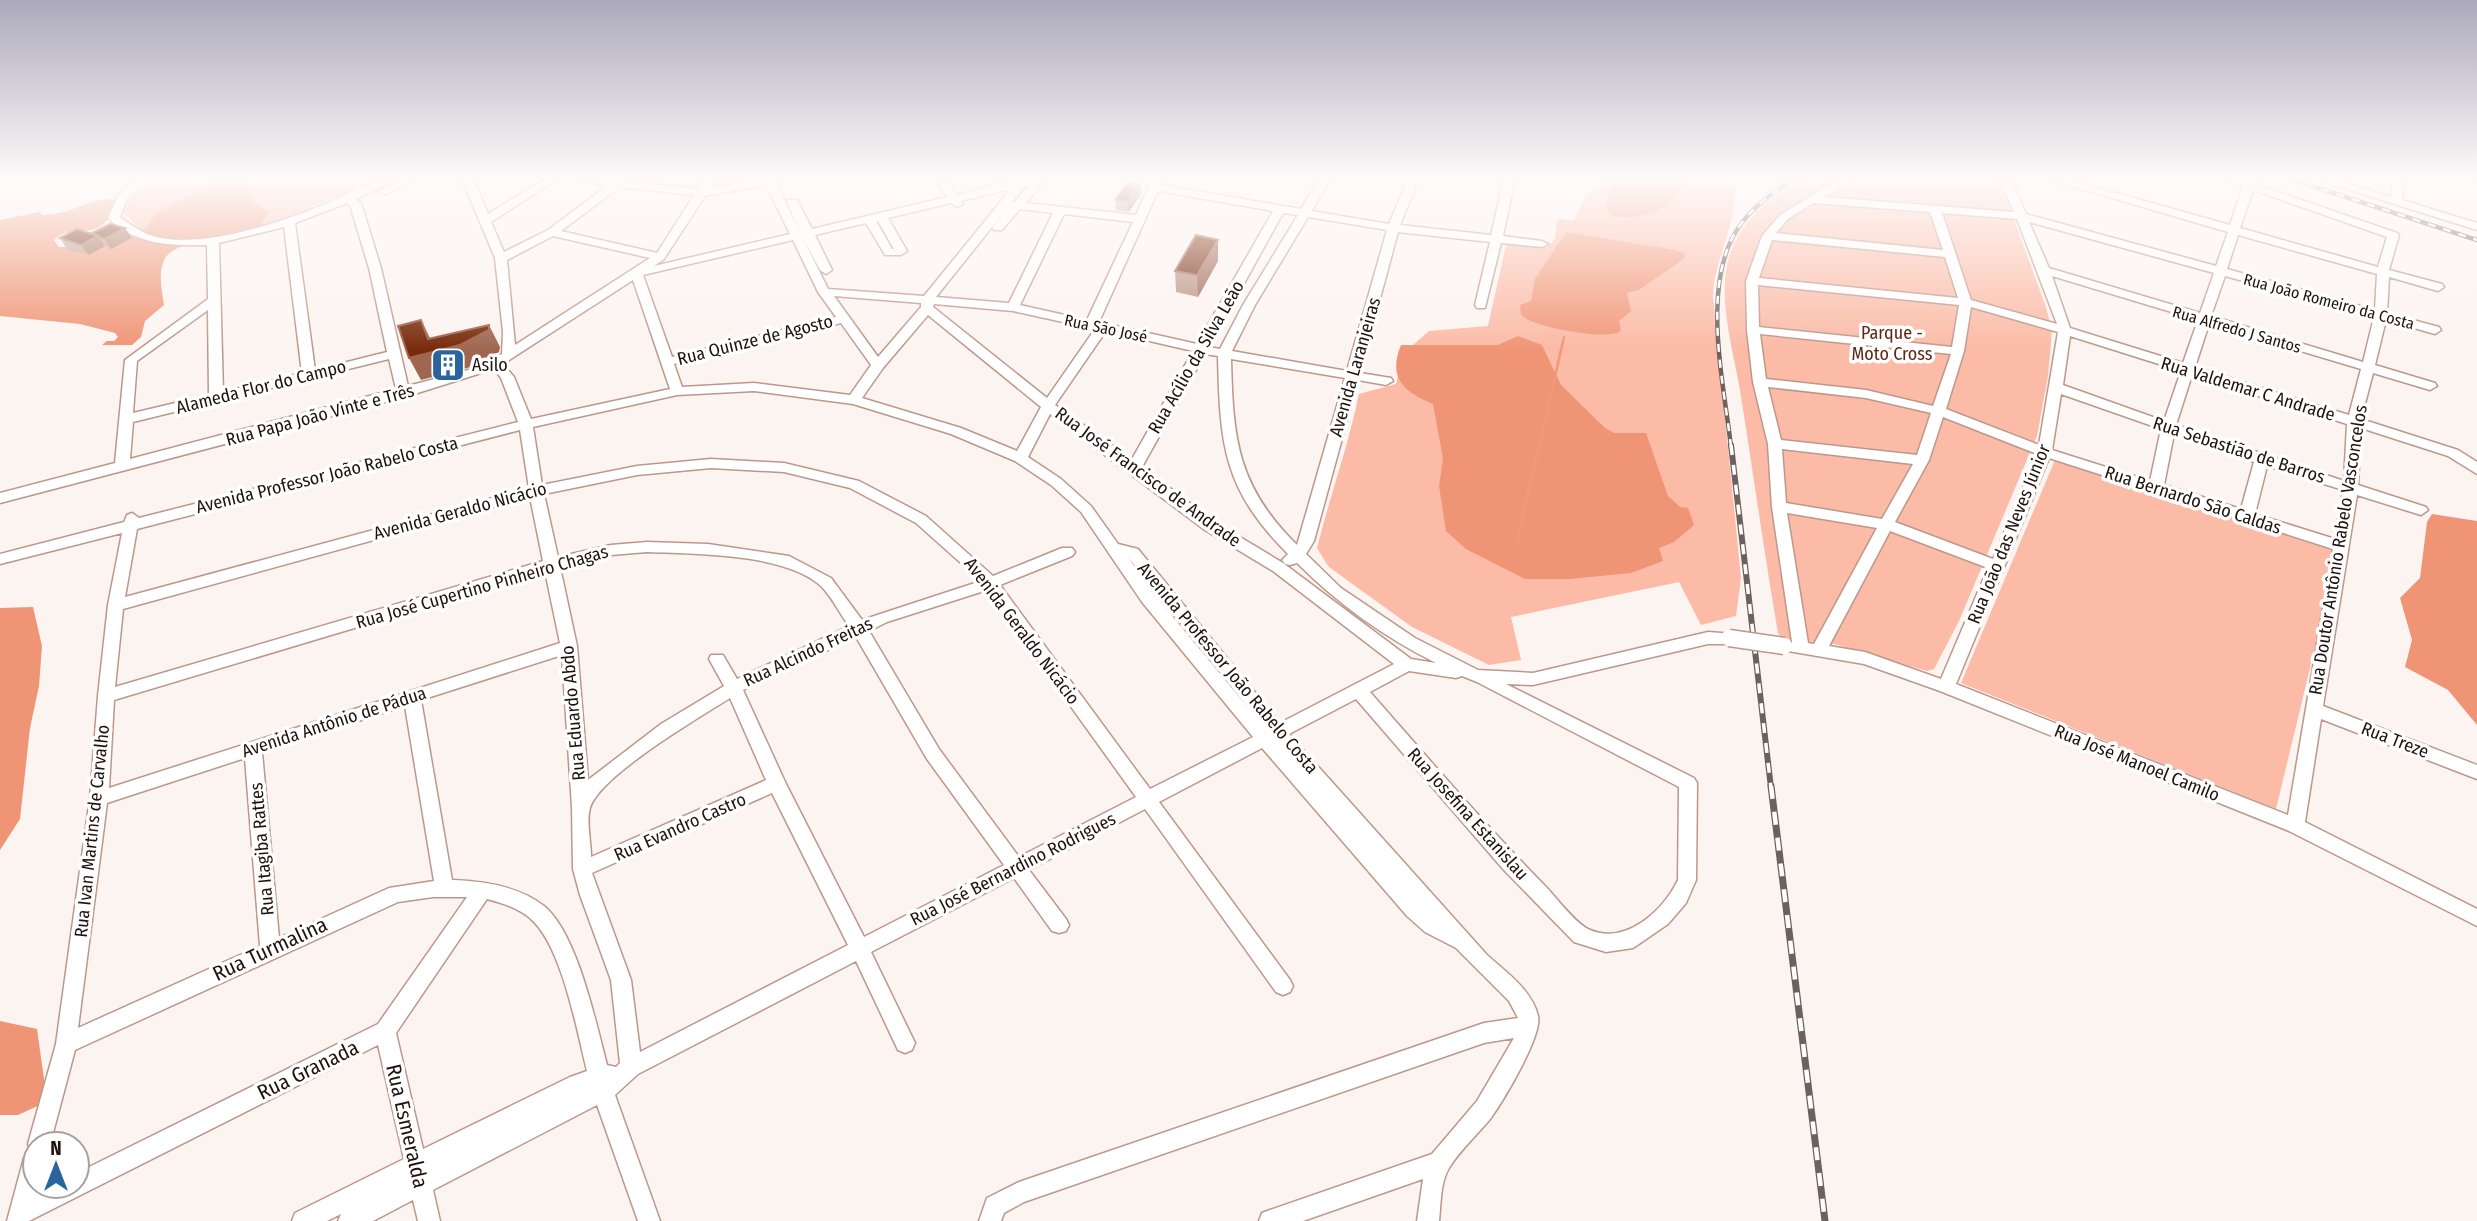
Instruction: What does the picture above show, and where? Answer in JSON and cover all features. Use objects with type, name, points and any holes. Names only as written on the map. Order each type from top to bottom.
[{"type":"street","points":[[140,236],[152,240],[213,243],[238,236]]},
{"type":"street","points":[[291,236],[309,376]]},
{"type":"street","points":[[364,236],[375,268],[403,393]]},
{"type":"street","points":[[491,236],[501,258],[509,332],[502,358]]},
{"type":"street","points":[[501,258],[544,236]]},
{"type":"street","points":[[569,236],[660,257]]},
{"type":"street","name":"Rua Papa João Vinte e Três","points":[[0,498],[477,372],[637,274],[660,257],[674,236]]},
{"type":"street","points":[[677,391],[637,274],[652,275],[810,236]]},
{"type":"street","points":[[854,400],[878,365],[985,236]]},
{"type":"street","points":[[1013,307],[1047,236]]},
{"type":"street","points":[[1020,458],[1097,326],[1132,236]]},
{"type":"street","name":"Rua Acílio da Silva Leão","points":[[1134,467],[1264,236]]},
{"type":"street","points":[[1291,236],[1249,305],[1224,354],[1226,422],[1233,459],[1255,507],[1336,592],[1409,642],[1476,676]]},
{"type":"street","name":"Avenida Laranjeiras","points":[[1298,555],[1307,541],[1391,236]]},
{"type":"street","points":[[1477,236],[1542,244]]},
{"type":"street","points":[[1802,648],[1779,507],[1775,444],[1760,382],[1753,330],[1752,281],[1768,236],[1949,254]]},
{"type":"street","points":[[1802,648],[1888,525],[1922,460],[1939,411],[1958,351],[1966,302],[1943,236]]},
{"type":"street","name":"Rua João das Neves Júnior","points":[[1946,687],[2045,452],[2058,388],[2065,330],[2029,236]]},
{"type":"street","name":"Rua João Romeiro da Costa","points":[[2094,236],[2435,330]]},
{"type":"street","points":[[2156,488],[2168,428],[2202,320],[2233,236]]},
{"type":"street","points":[[2257,236],[2438,287]]},
{"type":"street","name":"Rua Doutor Antônio Rabelo Vasconcelos","points":[[2295,826],[2351,486],[2354,422],[2381,314],[2383,270],[2393,236]]},
{"type":"street","points":[[806,237],[843,319],[878,365]]},
{"type":"street","points":[[1481,305],[1498,238]]},
{"type":"street","points":[[213,243],[216,398]]},
{"type":"street","name":"Rua Alfredo J Santos","points":[[2044,270],[2202,320],[2430,386]]},
{"type":"street","name":"Rua Valdemar C Andrade","points":[[1752,281],[1966,302],[2065,330],[2453,453],[2477,469]]},
{"type":"street","name":"Rua São José","points":[[830,293],[930,303],[1013,307],[1224,354],[1386,381]]},
{"type":"street","points":[[122,467],[131,360],[216,299]]},
{"type":"street","name":"Rua José Francisco de Andrade","points":[[930,303],[1048,406],[1134,467],[1210,526],[1278,566],[1407,665]]},
{"type":"street","name":"Rua Quinze de Agosto","points":[[667,362],[843,319]]},
{"type":"street","points":[[1753,330],[1958,351]]},
{"type":"street","points":[[509,332],[528,341]]},
{"type":"street","name":"Alameda Flor do Campo","points":[[127,419],[396,354]]},
{"type":"street","name":"Rua Eduardo Abdo","points":[[502,358],[525,420],[536,490],[569,646],[581,807],[582,869],[621,980],[613,1077]]},
{"type":"street","name":"Rua Bernardo São Caldas","points":[[1760,382],[1866,394],[1939,411],[2045,452],[2340,546]]},
{"type":"street","name":"Avenida Professor João Rabelo Costa","points":[[0,550],[32,546],[525,420],[677,391],[754,387],[854,400],[956,431],[1020,458],[1056,482],[1086,509],[1114,548],[1156,595],[1271,736],[1383,860],[1414,910],[1432,926],[1467,944],[1516,994],[1528,1015],[1528,1026]]},
{"type":"street","name":"Rua Sebastião de Barros","points":[[2058,388],[2262,460],[2421,510]]},
{"type":"street","points":[[1775,444],[1922,460]]},
{"type":"street","points":[[2246,518],[2262,460]]},
{"type":"street","name":"Avenida Geraldo Nicácio","points":[[116,605],[596,475],[719,461],[816,473],[859,484],[909,510],[958,546],[989,584],[1283,986]]},
{"type":"street","points":[[1779,507],[1888,525],[1997,566]]},
{"type":"street","name":"Rua Ivan Martins de Carvalho","points":[[43,1130],[66,1044],[99,798],[116,605],[132,520]]},
{"type":"street","name":"Avenida Professor João Rabelo Costa","points":[[0,559],[32,546]]},
{"type":"street","name":"Rua José Cupertino Pinheiro Chagas","points":[[106,696],[551,564],[611,550],[647,547],[708,549],[789,561],[826,582],[859,628],[933,754],[1015,869],[1059,925]]},
{"type":"street","name":"Rua Alcindo Freitas","points":[[581,807],[596,782],[667,729],[735,687],[881,618],[989,584],[1067,552]]},
{"type":"street","points":[[1278,566],[1298,555]]},
{"type":"street","name":"Rua José Manoel Camilo","points":[[1476,676],[1533,680],[1698,640],[1729,638],[1865,658],[1946,687],[2295,826],[2477,918]]},
{"type":"street","points":[[1409,642],[1407,665],[1476,676]]},
{"type":"street","name":"Avenida Antônio de Pádua","points":[[99,798],[569,646]]},
{"type":"street","points":[[717,659],[735,687],[777,783],[862,947],[905,1043]]},
{"type":"street","name":"Rua José Bernardino Rodrigues","points":[[418,1174],[613,1077],[1407,665]]},
{"type":"street","name":"Rua Josefina Estanislau","points":[[1359,690],[1510,863],[1581,936],[1606,943],[1633,939],[1661,918],[1679,897],[1687,880],[1690,791],[1682,778],[1476,676]]},
{"type":"street","points":[[412,697],[444,886]]},
{"type":"street","name":"Rua Treze","points":[[2314,709],[2477,772]]},
{"type":"street","name":"Rua Itagiba Rattes","points":[[253,748],[270,949]]},
{"type":"street","name":"Rua Evandro Castro","points":[[582,869],[777,783]]},
{"type":"street","name":"Rua Turmalina","points":[[66,1044],[396,894],[444,886],[483,889],[517,900],[539,914],[552,928],[613,1077]]},
{"type":"street","name":"Rua Granada","points":[[91,1178],[385,1031],[483,889]]},
{"type":"street","points":[[990,1221],[995,1206],[1019,1193],[1484,1033],[1528,1026],[1517,1056],[1485,1108],[1440,1163],[1431,1191],[1428,1221]]},
{"type":"street","name":"Rua Esmeralda","points":[[385,1031],[429,1221]]},
{"type":"street","points":[[613,1077],[649,1221]]},
{"type":"street","points":[[1270,1221],[1440,1163]]},
{"type":"street","points":[[303,1221],[418,1174]]},
{"type":"street","points":[[349,1221],[418,1174]]},
{"type":"street","points":[[19,1217],[24,1200]]},
{"type":"street","name":"Rua Granada","points":[[19,1217],[49,1200]]},
{"type":"green space","points":[[1555,236],[1727,236],[1714,282],[1713,296],[1741,578],[1736,616],[1701,625],[1679,582],[1511,617],[1521,660],[1489,665],[1412,627],[1329,567],[1317,548],[1359,394],[1396,384],[1403,354],[1429,331],[1488,326],[1507,241],[1547,247]]},
{"type":"green space","name":"Parque - Moto Cross","points":[[1739,236],[2020,236],[2052,331],[2048,376],[2037,436],[1959,621],[1934,669],[1927,671],[1834,644],[1782,639],[1778,633],[1727,324],[1726,273]]},
{"type":"green space","points":[[2055,460],[2338,552],[2276,809],[1961,683]]},
{"type":"shaded area","points":[[0,236],[60,236],[54,240],[59,247],[115,236],[219,236],[182,246],[166,257],[161,274],[164,305],[145,321],[141,337],[132,345],[102,345],[118,337],[115,333],[80,324],[0,316]]},
{"type":"shaded area","points":[[1563,236],[1590,236],[1675,250],[1684,253],[1685,258],[1639,290],[1627,293],[1631,311],[1619,321],[1621,331],[1614,334],[1554,328],[1528,320],[1521,315],[1520,305],[1531,301],[1535,279]]},
{"type":"shaded area","points":[[1518,336],[1542,345],[1561,385],[1605,428],[1614,433],[1646,433],[1668,496],[1680,507],[1688,508],[1694,525],[1674,542],[1659,548],[1663,561],[1631,573],[1570,579],[1525,579],[1466,549],[1446,531],[1439,486],[1443,459],[1433,404],[1401,383],[1396,367],[1401,345],[1498,345]]},
{"type":"shaded area","points":[[2432,514],[2477,521],[2477,725],[2448,690],[2405,667],[2412,640],[2400,598],[2420,578],[2427,522]]},
{"type":"shaded area","points":[[33,607],[42,646],[39,686],[30,728],[20,819],[0,850],[0,608]]},
{"type":"shaded area","points":[[0,1021],[37,1029],[46,1093],[44,1103],[18,1115],[0,1115]]},
{"type":"building","points":[[64,236],[98,236],[81,245],[60,238]]},
{"type":"building","points":[[1195,236],[1218,240],[1197,275],[1175,271]]},
{"type":"building","points":[[421,320],[428,339],[489,325],[489,330],[460,345],[409,358],[398,326]]},
{"type":"waterway","points":[[1539,447],[1564,337]]},
{"type":"waterway","points":[[1517,542],[1539,445]]},
{"type":"railway","points":[[1731,447],[1720,363],[1718,302],[1721,273],[1728,247],[1734,236]]},
{"type":"railway","points":[[2465,236],[2477,240]]},
{"type":"railway","points":[[1731,445],[1771,788]]},
{"type":"railway","points":[[1771,786],[1825,1221]]},
{"type":"place","name":"Asilo","points":[[448,365]]}]
